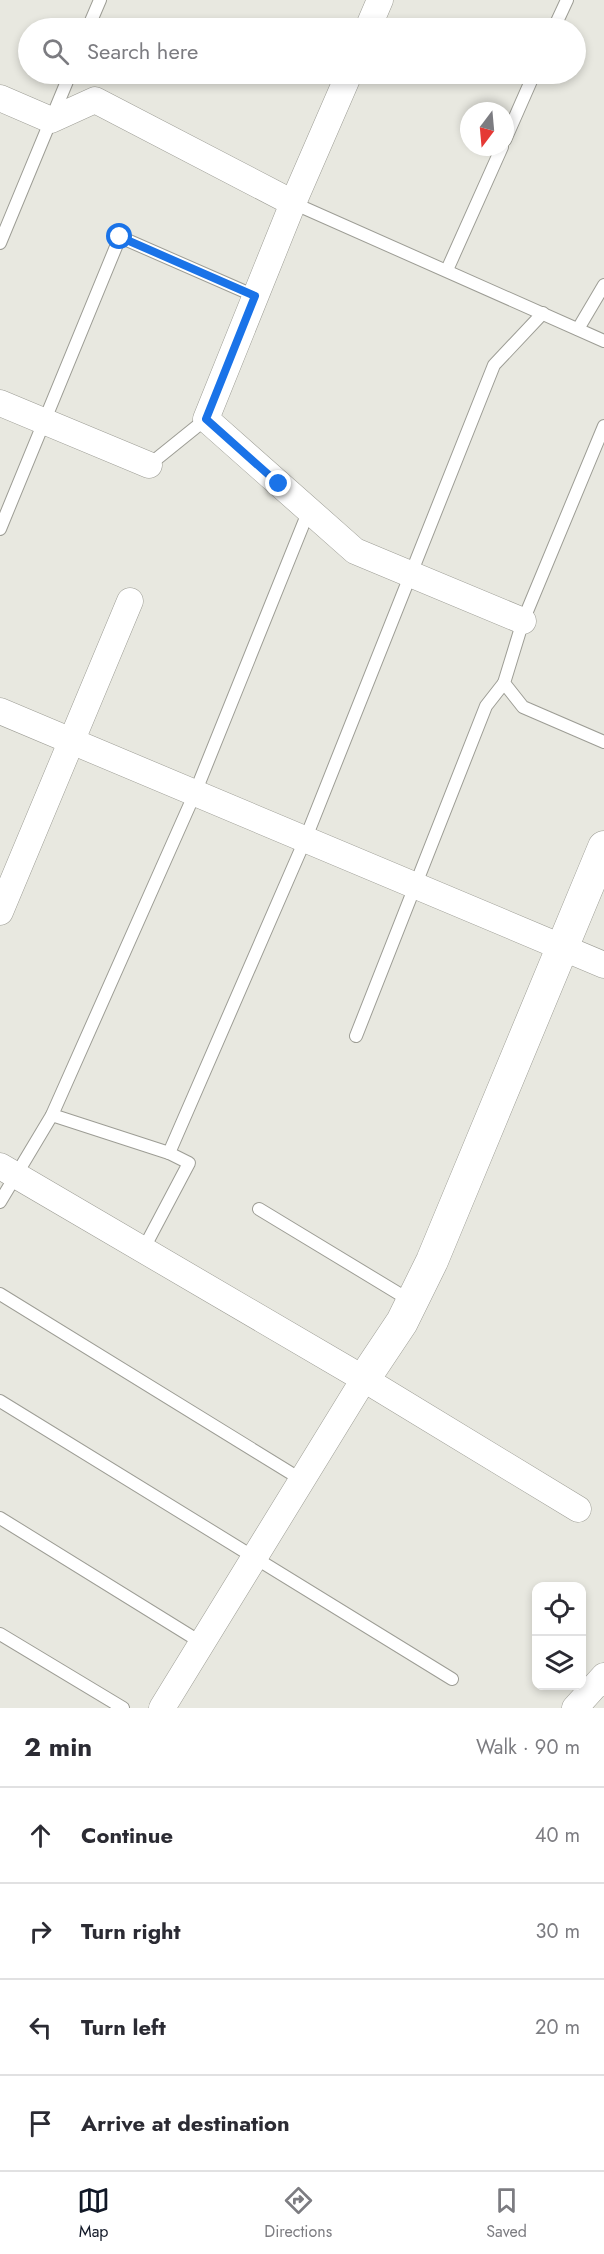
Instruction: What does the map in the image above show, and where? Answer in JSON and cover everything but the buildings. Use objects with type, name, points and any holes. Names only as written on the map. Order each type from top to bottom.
[{"type":"street","points":[[372,18],[380,0]]},
{"type":"street","points":[[344,84],[293,202],[206,419],[355,551],[523,621]]},
{"type":"street","points":[[0,98],[51,120],[95,100],[293,202]]},
{"type":"street","points":[[0,403],[149,465]]},
{"type":"street","points":[[0,912],[130,601]]},
{"type":"street","points":[[0,711],[604,965]]},
{"type":"street","points":[[162,1708],[364,1379],[402,1322],[432,1260],[604,847]]},
{"type":"street","points":[[8,1171],[364,1379],[578,1509]]},
{"type":"street","points":[[574,1708],[604,1676]]},
{"type":"lane","points":[[92,18],[100,0]]},
{"type":"lane","points":[[559,18],[567,0]]},
{"type":"lane","points":[[0,243],[66,84]]},
{"type":"lane","points":[[514,120],[530,84]]},
{"type":"lane","points":[[447,270],[498,156]]},
{"type":"lane","points":[[293,202],[604,341]]},
{"type":"lane","points":[[0,529],[120,237],[255,296]]},
{"type":"lane","points":[[578,329],[604,285]]},
{"type":"lane","points":[[169,1153],[305,840],[494,365],[543,313]]},
{"type":"lane","points":[[149,465],[206,419]]},
{"type":"lane","points":[[356,1036],[486,706],[504,683],[523,621],[604,426]]},
{"type":"lane","points":[[0,1202],[8,1171],[52,1115],[195,793],[309,510]]},
{"type":"lane","points":[[504,683],[523,707],[604,742]]},
{"type":"lane","points":[[52,1115],[169,1153],[189,1163],[143,1250]]},
{"type":"lane","points":[[259,1209],[412,1302]]},
{"type":"lane","points":[[0,1294],[302,1480]]},
{"type":"lane","points":[[0,1401],[452,1679]]},
{"type":"lane","points":[[0,1518],[202,1643]]},
{"type":"lane","points":[[0,1634],[123,1708]]},
{"type":"route","points":[[120,237],[255,296],[206,419],[279,484]]}]
